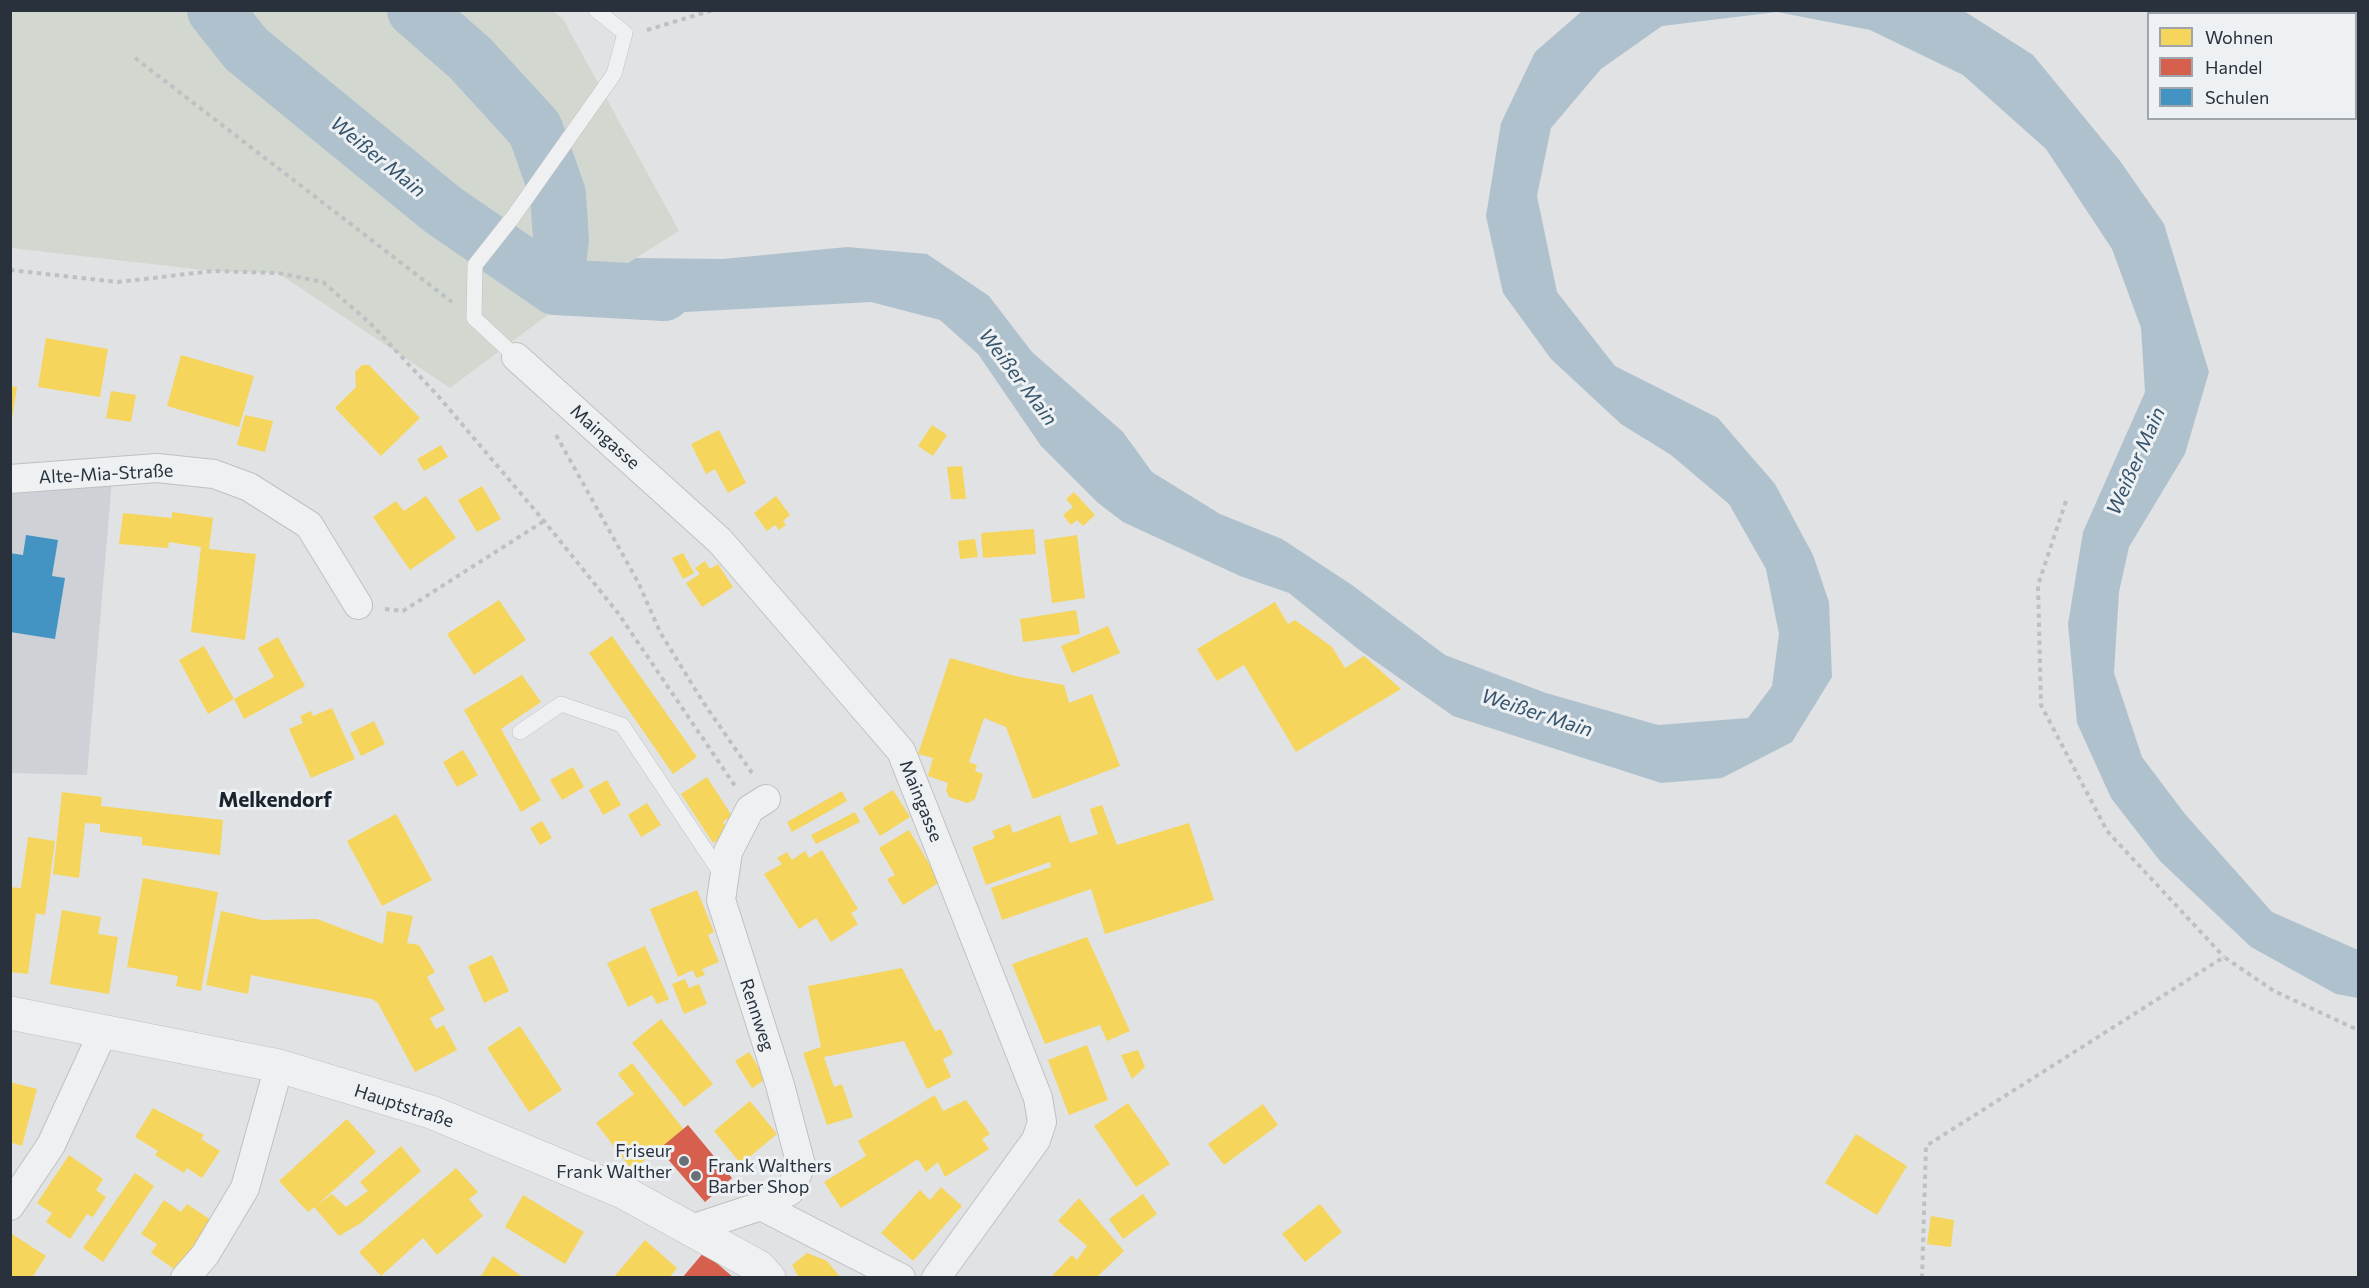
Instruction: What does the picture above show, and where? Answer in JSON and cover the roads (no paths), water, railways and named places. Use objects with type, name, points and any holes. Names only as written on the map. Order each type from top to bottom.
[{"type":"street","name":"Maingasse","points":[[516,357],[720,541],[901,752],[1038,1098],[1042,1122],[1036,1140],[936,1278]]},
{"type":"street","name":"Alte-Mia-Straße","points":[[10,479],[157,468],[214,474],[249,487],[309,525],[358,605]]},
{"type":"street","name":"Rennweg","points":[[691,1229],[761,1206],[790,1191],[801,1165],[780,1085],[721,900],[728,852],[758,804]]},
{"type":"street","name":"Hauptstraße","points":[[10,1013],[279,1066],[431,1112],[623,1192],[759,1267],[769,1278]]},
{"type":"street","points":[[10,1206],[51,1145],[104,1030]]},
{"type":"street","points":[[185,1278],[205,1255],[245,1188],[279,1066]]},
{"type":"street","points":[[761,1206],[901,1278]]},
{"type":"lane","points":[[516,357],[474,318],[475,266],[513,217],[614,74],[626,33],[596,10]]},
{"type":"lane","points":[[520,732],[561,705],[622,725],[724,877]]},
{"type":"water","points":[[1582,11],[1964,11],[2033,55],[2120,161],[2164,224],[2209,372],[2185,454],[2129,547],[2119,592],[2114,673],[2142,757],[2185,814],[2272,912],[2358,950],[2358,998],[2336,994],[2251,947],[2160,861],[2111,798],[2077,723],[2068,624],[2083,532],[2145,392],[2141,328],[2112,249],[2046,149],[1963,75],[1870,30],[1777,12],[1662,26],[1601,69],[1551,128],[1537,196],[1557,292],[1615,366],[1718,418],[1775,484],[1813,555],[1829,602],[1832,677],[1792,742],[1722,778],[1661,783],[1453,716],[1358,649],[1289,593],[1240,576],[1123,522],[1097,502],[1041,446],[978,354],[940,320],[871,302],[611,316],[561,305],[636,258],[723,259],[847,247],[927,254],[989,296],[1032,352],[1123,432],[1152,472],[1220,514],[1282,539],[1352,585],[1445,655],[1546,693],[1658,725],[1748,718],[1772,686],[1779,634],[1766,569],[1729,504],[1671,455],[1621,424],[1551,359],[1503,293],[1486,216],[1501,123],[1535,52]]},
{"type":"waterway","name":"Weißer Main","points":[[215,10],[246,49],[443,210],[555,287],[664,293]]},
{"type":"waterway","name":"Weißer Main","points":[[415,10],[470,58],[535,129],[558,194],[561,240],[555,287]]},
{"type":"place","name":"Friseur Frank Walther","points":[[684,1161]]},
{"type":"place","name":"Frank Walthers Barber Shop","points":[[696,1176]]},
{"type":"district","name":"Melkendorf","points":[[275,800]]}]
